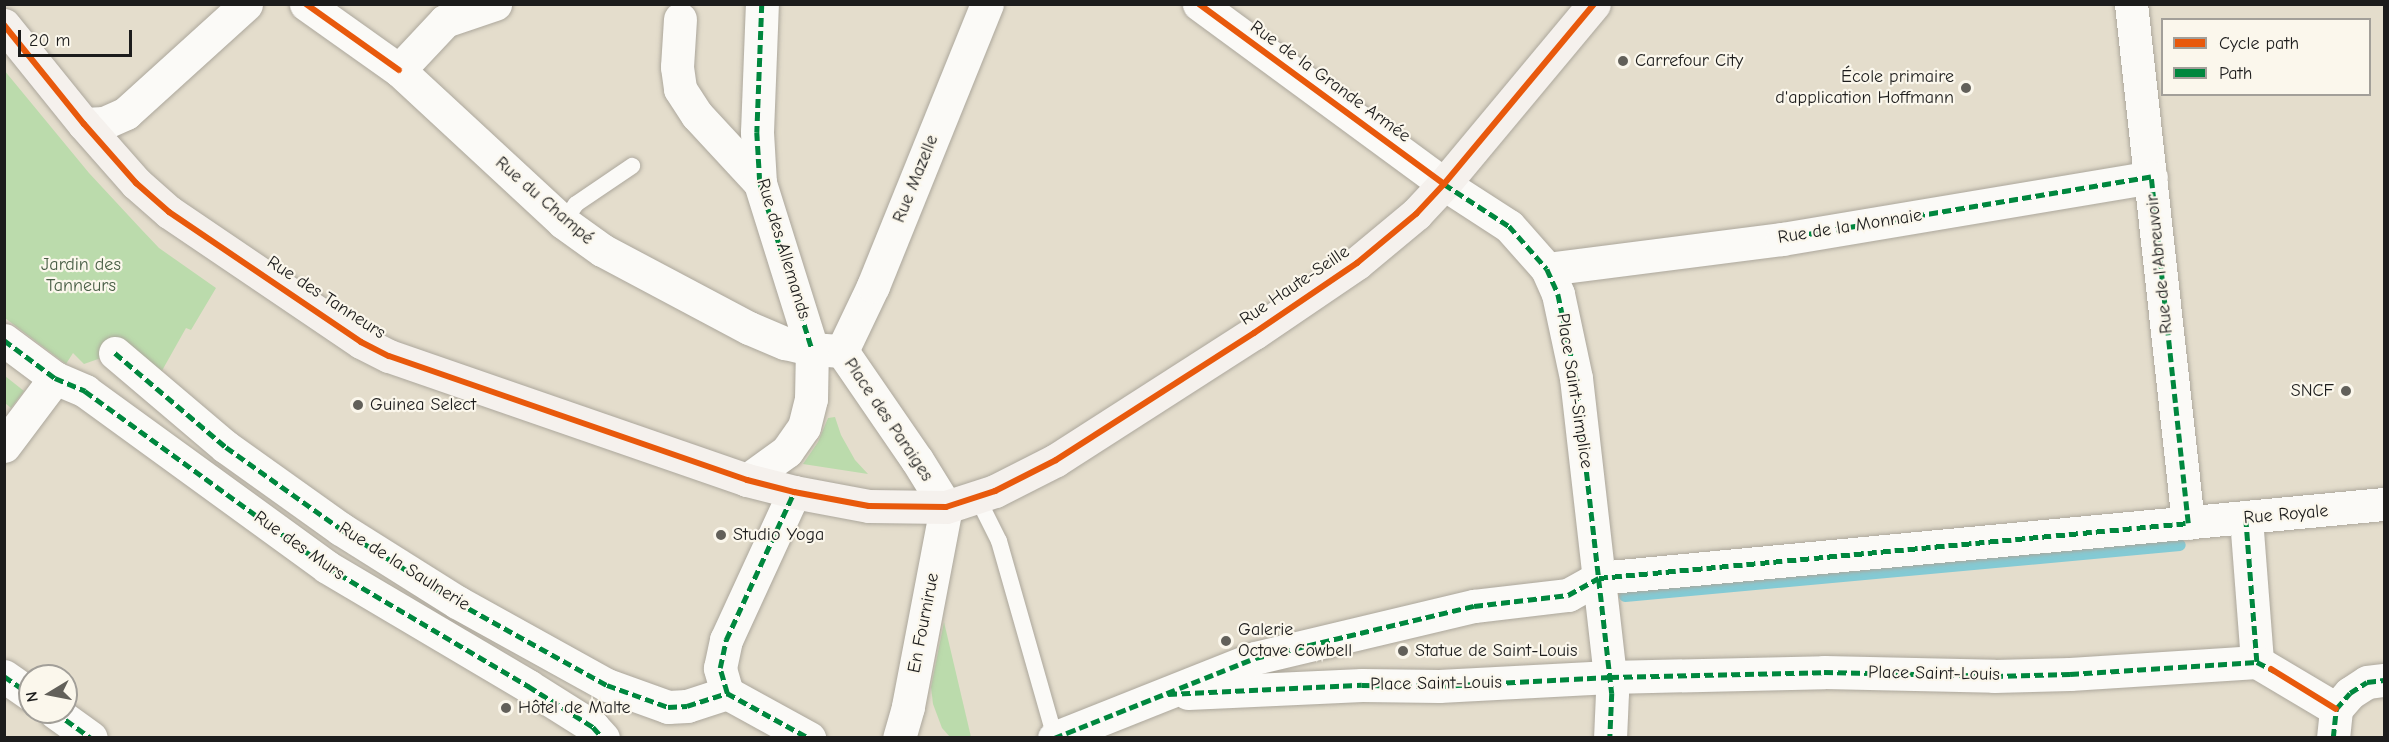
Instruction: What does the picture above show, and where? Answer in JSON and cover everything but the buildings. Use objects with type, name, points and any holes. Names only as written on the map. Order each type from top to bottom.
[{"type":"street","points":[[84,124],[104,123],[126,113],[246,4]]},
{"type":"street","name":"Rue du Champé","points":[[306,4],[399,70],[563,222],[602,250],[749,328],[785,343],[827,350]]},
{"type":"street","points":[[399,70],[444,13],[495,4]]},
{"type":"street","name":"Rue des Allemands","points":[[762,4],[757,132],[760,183],[827,350]]},
{"type":"street","name":"Rue Mazelle","points":[[827,350],[873,286],[987,4]]},
{"type":"street","name":"Rue de la Grande Armée","points":[[1199,4],[1444,184]]},
{"type":"street","name":"Rue Haute-Seille","points":[[946,507],[995,491],[1056,460],[1317,291],[1396,232],[1444,184],[1594,4]]},
{"type":"street","name":"Rue de l'Abreuvoir","points":[[2131,4],[2188,523]]},
{"type":"street","points":[[680,19],[677,67],[680,89],[711,131],[760,183]]},
{"type":"street","name":"Rue des Tanneurs","points":[[4,25],[84,124],[136,183],[169,212],[361,342],[424,370],[747,480]]},
{"type":"street","name":"Rue de la Monnaie","points":[[1547,269],[1782,239],[2151,177]]},
{"type":"street","name":"Place Saint-Simplice","points":[[1444,184],[1509,226],[1547,269],[1558,294],[1575,378],[1599,578]]},
{"type":"street","name":"Rue des Murs","points":[[4,340],[55,378],[85,391],[327,567],[528,686],[593,727],[603,738]]},
{"type":"street","name":"Place des Paraiges","points":[[747,480],[787,451],[804,427],[827,350]]},
{"type":"street","name":"Place des Paraiges","points":[[827,350],[917,460],[946,507]]},
{"type":"street","name":"Rue de la Saulnerie","points":[[115,353],[226,447],[341,529],[457,602],[597,679],[668,707],[687,706],[727,693]]},
{"type":"street","points":[[4,446],[55,378]]},
{"type":"street","name":"Place des Paraiges","points":[[747,480],[794,492],[869,506],[946,507]]},
{"type":"street","points":[[794,492],[726,640],[720,668],[727,693],[809,738]]},
{"type":"street","name":"Rue Royale","points":[[2188,523],[2385,504]]},
{"type":"street","name":"En Fournirue","points":[[899,738],[908,707],[946,507]]},
{"type":"street","points":[[2246,518],[2257,662],[2334,723],[2350,693],[2367,682],[2385,680]]},
{"type":"street","points":[[1054,737],[1159,694],[1256,658],[1474,606],[1568,595],[1599,578],[2188,523]]},
{"type":"street","points":[[1599,578],[1611,685],[1610,738]]},
{"type":"street","name":"Place Saint-Louis","points":[[1159,694],[1362,685],[1611,685],[1824,672],[2004,676],[2257,662]]},
{"type":"street","points":[[4,676],[18,686]]},
{"type":"street","points":[[72,724],[91,738]]},
{"type":"lane","points":[[563,222],[576,204],[632,166]]},
{"type":"lane","points":[[978,497],[999,542],[1054,737]]},
{"type":"green space","name":"Jardin des Tanneurs","points":[[4,70],[89,173],[159,248],[216,288],[191,330],[186,328],[159,376],[115,353],[84,364],[73,353],[66,364],[5,318]]},
{"type":"green space","points":[[5,376],[24,391],[11,408],[5,403]]},
{"type":"green space","points":[[835,417],[841,435],[855,460],[868,474],[803,464],[818,442],[828,418]]},
{"type":"green space","points":[[944,622],[971,737],[950,737],[942,728],[933,704],[931,687]]},
{"type":"waterway","points":[[1625,596],[2180,545]]},
{"type":"marked path","points":[[762,4],[757,132],[760,183],[812,349]]},
{"type":"marked path","points":[[1054,738],[1255,658],[1474,606],[1568,595],[1599,578],[2188,523],[2151,177],[1794,237]]},
{"type":"marked path","points":[[1444,184],[1509,226],[1547,269],[1558,294],[1576,378],[1612,693],[1610,738]]},
{"type":"marked path","points":[[4,340],[55,378],[85,391],[327,567],[528,686],[593,727],[603,738]]},
{"type":"marked path","points":[[115,353],[226,447],[341,529],[457,602],[607,685],[668,707],[687,706],[727,693]]},
{"type":"marked path","points":[[727,693],[720,668],[726,640],[794,492]]},
{"type":"marked path","points":[[2246,518],[2257,662]]},
{"type":"marked path","points":[[1168,694],[1362,685],[1439,686],[1610,677],[1824,672],[1994,676],[2070,674],[2257,662],[2275,671]]},
{"type":"marked path","points":[[4,676],[18,686]]},
{"type":"marked path","points":[[2336,709],[2350,693],[2367,682],[2384,680]]},
{"type":"marked path","points":[[727,693],[809,738]]},
{"type":"marked path","points":[[2333,738],[2336,709]]},
{"type":"marked path","points":[[72,724],[91,738]]},
{"type":"cycle path","points":[[306,4],[399,70]]},
{"type":"cycle path","points":[[1199,4],[1444,184]]},
{"type":"cycle path","points":[[4,25],[84,124],[136,183],[169,212],[361,342],[389,356],[747,480],[794,492],[869,506],[946,507],[995,491],[1056,460],[1254,333],[1357,263],[1416,214],[1444,184],[1594,4]]},
{"type":"cycle path","points":[[2271,669],[2336,709]]},
{"type":"place","name":"Carrefour City","points":[[1623,61]]},
{"type":"place","name":"École primaire d'application Hoffmann","points":[[1966,88]]},
{"type":"place","name":"SNCF","points":[[2346,391]]},
{"type":"place","name":"Guinea Select","points":[[358,405]]},
{"type":"place","name":"Studio Yoga","points":[[721,535]]},
{"type":"place","name":"Galerie Octave Cowbell","points":[[1226,641]]},
{"type":"place","name":"Statue de Saint-Louis","points":[[1403,651]]},
{"type":"place","name":"Hôtel de Malte","points":[[506,708]]}]
